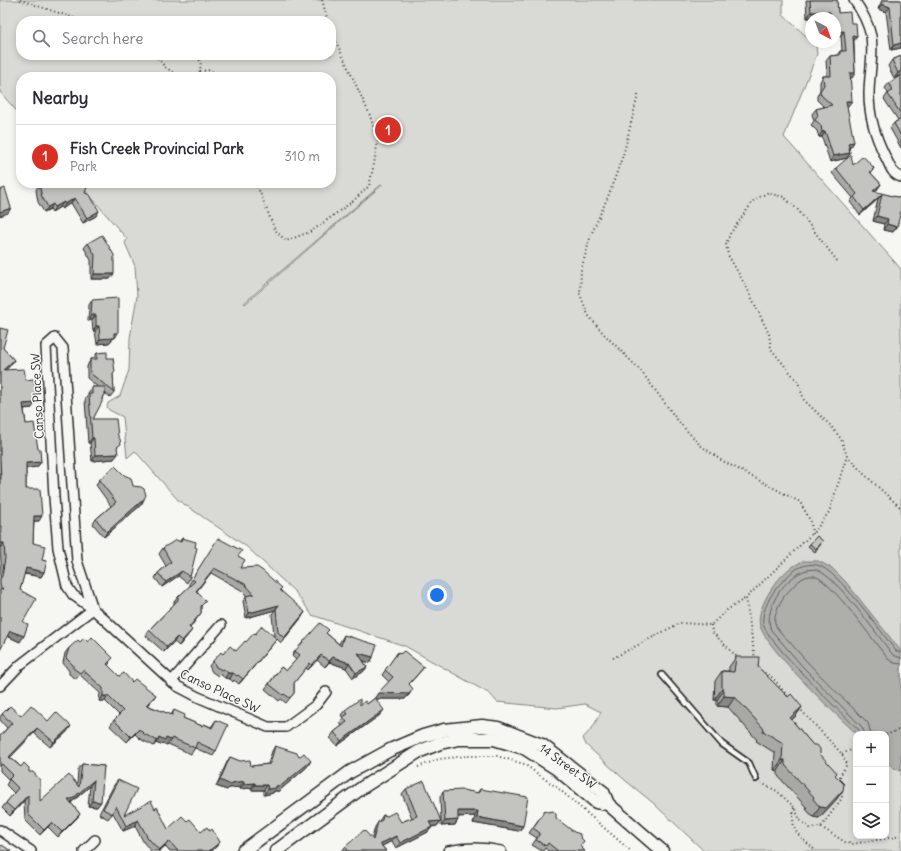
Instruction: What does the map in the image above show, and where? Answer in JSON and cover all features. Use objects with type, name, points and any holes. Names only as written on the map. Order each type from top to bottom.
[{"type":"main road","points":[[243,851],[350,772],[390,750],[423,736],[444,730],[477,726],[496,734]]},
{"type":"main road","name":"14 Street SW","points":[[496,734],[542,745],[603,792],[608,804],[662,851]]},
{"type":"main road","points":[[276,851],[363,787],[418,752],[440,743],[496,734]]},
{"type":"street","points":[[854,0],[866,21],[871,37],[872,62],[869,94],[870,116],[876,138],[891,169],[896,175],[901,177]]},
{"type":"street","name":"Canso Place SW","points":[[93,609],[77,561],[69,458],[63,348],[55,338],[46,346],[54,497],[62,567],[67,586],[73,595],[93,609],[171,682],[198,697],[273,728],[286,727],[316,705],[326,692]]},
{"type":"street","points":[[53,460],[69,458]]},
{"type":"street","points":[[0,686],[20,665],[93,609]]},
{"type":"street","points":[[171,682],[221,625]]},
{"type":"street","points":[[0,830],[30,851]]},
{"type":"street","points":[[84,851],[95,840]]},
{"type":"street","points":[[448,851],[474,848],[501,851]]},
{"type":"lane","points":[[662,675],[722,744],[749,763],[756,779]]},
{"type":"path","points":[[20,0],[68,16]]},
{"type":"path","points":[[322,0],[327,16]]},
{"type":"path","points":[[258,188],[275,230],[286,241],[312,231],[353,201],[369,186],[378,140],[369,113],[336,42]]},
{"type":"path","points":[[159,60],[165,67],[172,72]]},
{"type":"path","points":[[200,60],[201,62],[200,71],[211,70],[212,72]]},
{"type":"path","points":[[638,95],[624,152],[610,192],[591,235],[581,270],[580,294],[588,315],[603,334],[641,371],[678,421],[700,445],[721,460],[800,502],[811,522],[812,534]]},
{"type":"path","points":[[838,262],[798,210],[784,197],[767,193],[754,200],[730,234],[726,244],[728,255],[748,290],[769,334],[771,349],[798,382],[804,400],[831,426],[841,439],[847,456],[901,508]]},
{"type":"path","points":[[613,658],[680,622],[711,625],[728,610],[746,598],[812,534],[829,512],[847,456]]},
{"type":"path","points":[[746,598],[755,660],[760,670],[773,678],[777,685],[842,754],[847,764],[840,776],[842,798],[821,827]]},
{"type":"path","points":[[711,625],[712,632],[735,657],[740,659]]},
{"type":"path","points":[[750,660],[755,660]]},
{"type":"path","points":[[889,734],[901,728]]},
{"type":"path","points":[[842,754],[853,749]]},
{"type":"path","points":[[418,767],[439,759],[466,756],[497,756],[524,764],[559,789],[631,851]]},
{"type":"path","points":[[835,776],[840,776]]},
{"type":"path","points":[[756,779],[777,791],[794,807],[800,820],[810,828],[821,827],[845,842],[852,844],[892,836],[901,836]]},
{"type":"path","points":[[794,807],[792,821],[794,830],[816,851]]},
{"type":"shaded area","points":[[0,0],[783,0],[783,15],[805,35],[805,48],[816,48],[817,54],[784,137],[901,269],[901,851],[704,851],[652,802],[586,745],[583,738],[593,727],[601,712],[585,704],[557,708],[497,702],[490,694],[405,646],[312,615],[296,593],[247,547],[178,500],[135,451],[127,458],[123,417],[109,410],[107,407],[108,403],[120,396],[129,370],[130,338],[137,296],[135,266],[125,243],[127,239],[83,188],[336,188],[336,72],[16,72],[16,110],[0,92]],"holes":[[[382,184],[245,304],[244,303]]]},
{"type":"water","points":[[803,561],[818,561],[832,568],[845,581],[901,651],[901,771],[889,764],[889,731],[854,731],[803,682],[765,636],[760,626],[759,619],[761,611],[773,587],[789,569]]},
{"type":"building","points":[[810,0],[837,0],[838,12],[811,12]]},
{"type":"building","points":[[884,0],[901,0],[901,43],[894,45],[890,7],[882,4]]},
{"type":"building","points":[[850,12],[851,23],[856,23],[857,36],[853,36],[855,73],[850,73],[852,101],[846,101],[854,142],[848,143],[850,153],[833,156],[825,131],[822,132],[821,125],[815,120],[818,116],[816,109],[832,105],[821,95],[820,91],[824,85],[823,76],[831,76],[830,56],[840,55],[840,51],[846,51],[844,31],[841,31],[841,13]]},
{"type":"building","points":[[901,56],[901,71],[898,73],[892,60]]},
{"type":"building","points":[[901,75],[901,114],[888,94],[893,90],[889,83]]},
{"type":"building","points":[[901,119],[901,136],[894,123]]},
{"type":"building","points":[[851,155],[853,165],[863,156],[874,168],[870,172],[881,184],[873,191],[901,198],[901,211],[897,227],[887,224],[888,219],[877,216],[882,194],[864,210],[854,197],[857,194],[836,168]]},
{"type":"building","points":[[5,188],[11,208],[0,212],[0,190]]},
{"type":"building","points":[[40,188],[87,188],[85,193],[90,195],[99,211],[87,218],[75,198],[65,204],[64,202],[55,207],[53,204],[48,207],[42,197]]},
{"type":"building","points":[[102,235],[114,255],[114,274],[94,274],[95,255],[88,243]]},
{"type":"building","points":[[118,298],[118,333],[114,333],[114,337],[112,338],[100,339],[99,326],[96,326],[96,315],[91,315],[92,300]]},
{"type":"building","points":[[0,328],[8,330],[3,348],[14,360],[3,370],[24,369],[26,380],[33,379],[35,384],[35,403],[23,404],[26,424],[34,423],[38,449],[40,449],[41,462],[26,463],[26,489],[40,489],[42,516],[34,516],[33,543],[45,546],[42,560],[47,561],[44,572],[26,568],[20,590],[36,599],[23,622],[28,624],[24,636],[10,631],[0,650],[0,590],[3,589],[0,585],[0,579],[2,576],[5,558],[4,543],[1,543],[2,526],[0,526]]},
{"type":"building","points":[[107,352],[107,358],[113,358],[115,372],[113,374],[114,392],[90,373],[91,359],[97,359],[97,353]]},
{"type":"building","points":[[92,387],[105,387],[105,395],[102,398],[102,402],[93,419],[116,419],[118,436],[121,444],[117,447],[118,454],[95,455],[94,438],[92,438],[89,394],[92,394]]},
{"type":"building","points":[[115,466],[124,475],[131,478],[133,486],[144,489],[146,495],[144,499],[107,532],[96,519],[116,502],[99,480]]},
{"type":"building","points":[[817,536],[823,541],[816,549],[810,544]]},
{"type":"building","points":[[182,538],[196,542],[195,547],[197,548],[190,577],[182,571],[166,582],[158,573],[171,562],[163,548],[176,540],[181,542]]},
{"type":"building","points":[[218,538],[242,551],[238,556],[245,560],[240,568],[257,567],[263,571],[282,588],[280,590],[305,612],[284,638],[278,632],[276,609],[279,605],[249,613],[246,596],[254,594],[245,584],[214,568],[196,591],[206,601],[201,606],[201,613],[189,627],[192,630],[182,641],[177,637],[167,647],[149,630],[178,600],[178,597],[195,581],[192,579]]},
{"type":"building","points":[[320,623],[329,630],[326,633],[341,646],[344,635],[377,645],[373,657],[358,653],[367,667],[356,673],[349,663],[333,657],[329,661],[321,655],[312,665],[310,663],[294,683],[294,693],[290,698],[284,694],[283,695],[269,684],[281,667],[286,671],[300,655],[295,651]]},
{"type":"building","points":[[262,626],[277,639],[243,679],[238,675],[228,673],[224,669],[222,670],[216,667],[213,661],[221,652],[223,654],[230,646],[236,651]]},
{"type":"building","points":[[92,637],[113,658],[107,664],[119,676],[124,673],[132,682],[135,679],[156,695],[146,705],[172,715],[174,710],[185,715],[183,718],[202,726],[204,724],[212,728],[216,720],[228,725],[216,751],[197,742],[195,748],[172,738],[171,740],[166,738],[165,740],[159,737],[158,741],[144,734],[139,729],[131,737],[114,720],[123,711],[108,696],[103,696],[103,688],[83,670],[80,673],[73,668],[73,665],[66,658],[69,648],[78,640],[80,642],[84,638],[88,642]]},
{"type":"building","points":[[404,651],[424,667],[409,684],[413,689],[409,694],[378,693],[393,677],[385,670],[398,652],[400,654]]},
{"type":"building","points":[[736,657],[759,657],[758,667],[788,697],[791,694],[802,707],[790,718],[813,745],[817,745],[820,749],[820,754],[837,773],[835,775],[844,784],[843,790],[826,808],[820,807],[813,799],[814,797],[785,765],[785,760],[782,760],[783,743],[763,731],[764,729],[735,697],[724,696],[724,690],[722,689],[722,671],[734,672]]},
{"type":"building","points":[[375,698],[384,710],[341,741],[334,732],[347,722],[343,717],[348,714],[345,710],[360,699],[360,705],[365,701],[367,704]]},
{"type":"building","points":[[31,705],[48,721],[56,712],[71,726],[54,742],[37,728],[9,757],[21,767],[24,763],[29,768],[29,772],[33,772],[40,780],[40,801],[69,775],[79,787],[82,764],[104,766],[101,802],[92,801],[94,780],[72,799],[68,799],[80,814],[62,832],[52,822],[44,830],[28,814],[28,795],[14,810],[6,803],[18,788],[9,779],[13,775],[2,764],[0,766],[0,736],[12,723],[2,714],[10,706],[21,716]]},
{"type":"building","points":[[275,746],[297,753],[299,757],[304,753],[311,761],[282,785],[276,786],[276,788],[268,789],[267,785],[255,785],[255,783],[244,784],[244,781],[232,783],[231,785],[220,780],[230,757],[240,761],[250,760],[251,766],[270,764]]},
{"type":"building","points":[[118,780],[137,789],[124,815],[151,801],[155,809],[157,807],[168,829],[182,816],[187,821],[190,819],[201,832],[207,827],[210,831],[212,829],[220,842],[209,851],[178,851],[169,841],[159,850],[148,838],[138,820],[126,826],[116,806],[112,814],[103,809]]},
{"type":"building","points":[[424,781],[441,821],[429,822],[432,827],[400,843],[396,836],[380,844],[386,851],[349,851],[345,847],[364,830],[373,840],[378,822],[382,820],[383,815],[387,816],[395,812],[401,822],[417,816],[406,789]]},
{"type":"building","points":[[480,789],[528,797],[523,826],[477,817],[478,811],[458,811],[458,820],[445,821],[443,791],[462,790],[479,793]]},
{"type":"building","points":[[545,810],[548,812],[553,811],[556,814],[556,818],[574,832],[580,834],[580,837],[584,841],[580,846],[585,851],[558,851],[548,843],[546,846],[536,840],[540,833],[533,828]]},
{"type":"building","points":[[2,845],[11,851],[0,851],[0,847]]},
{"type":"place","name":"Fish Creek Provincial Park","points":[[388,130]]}]
